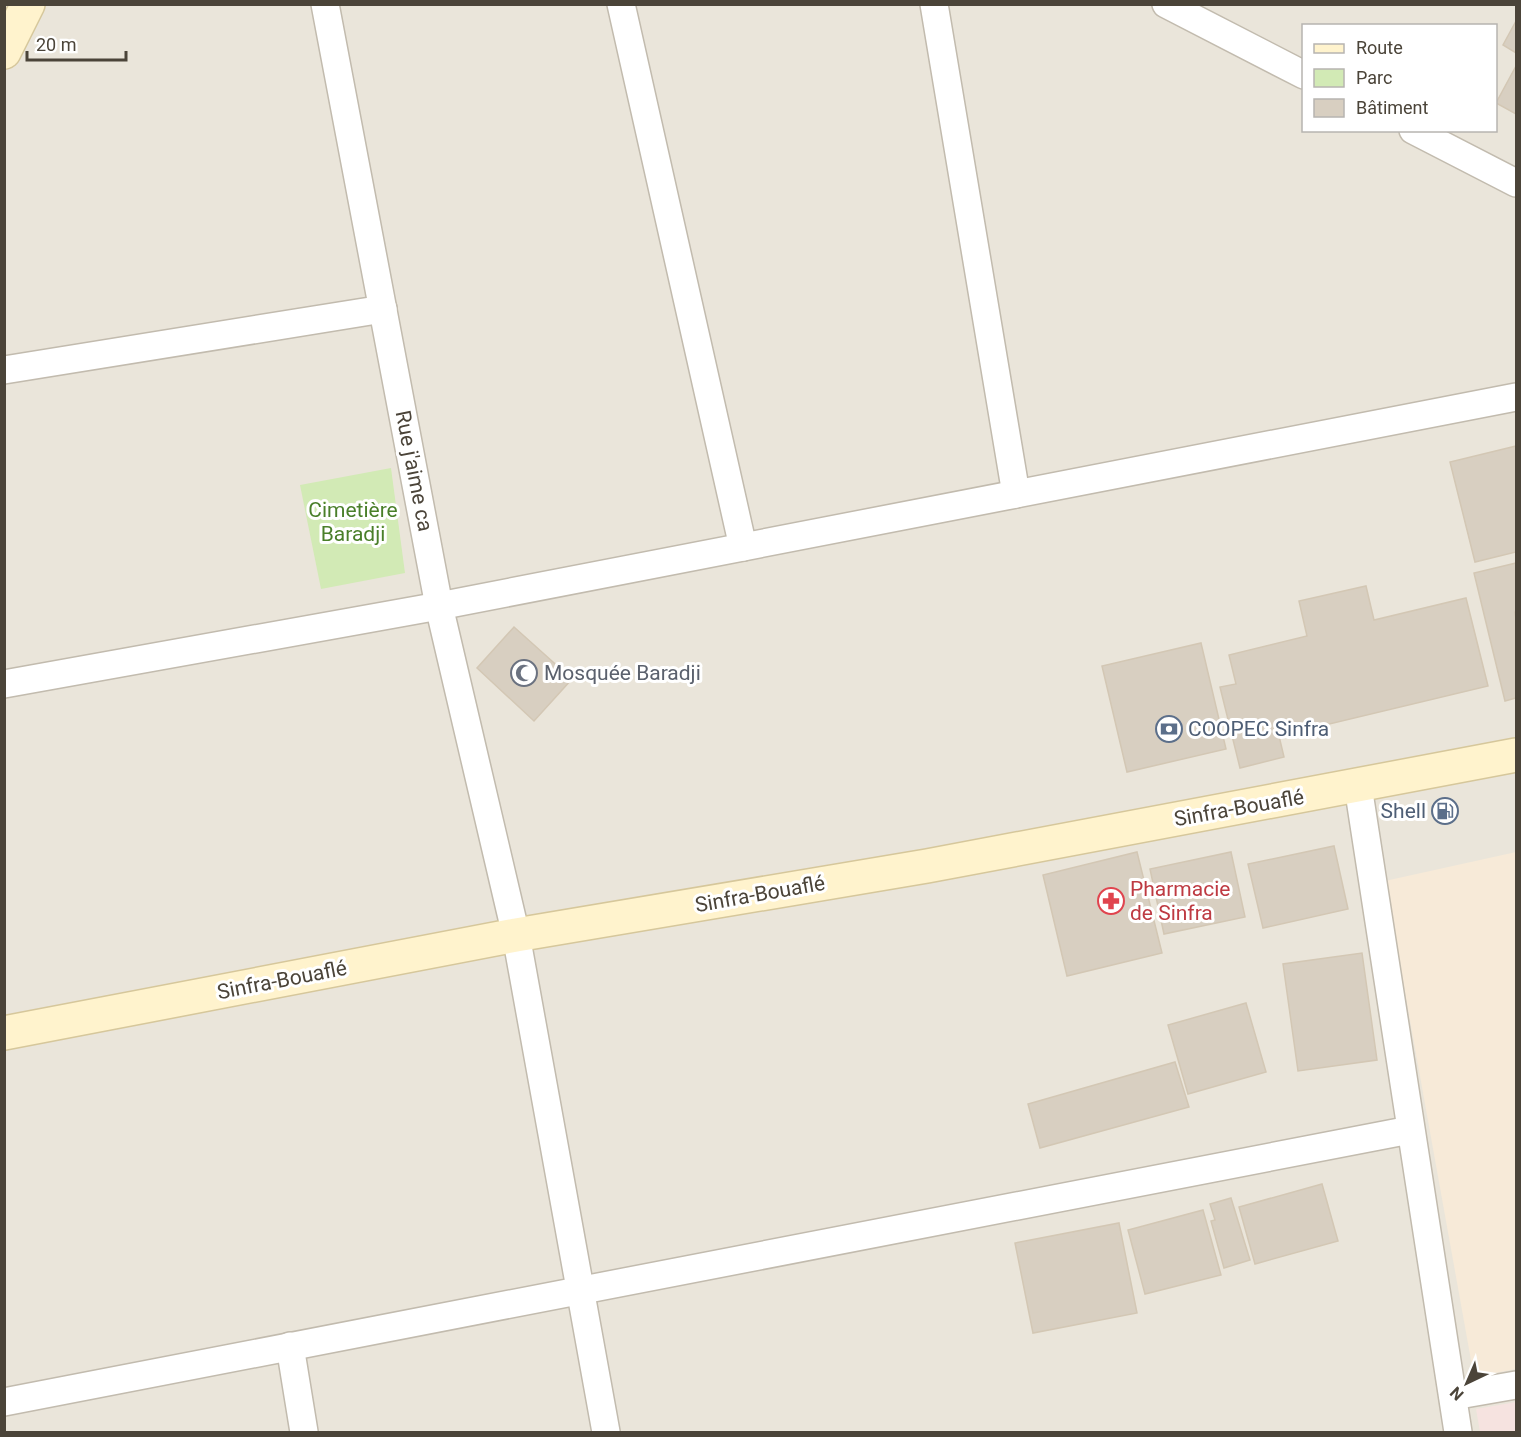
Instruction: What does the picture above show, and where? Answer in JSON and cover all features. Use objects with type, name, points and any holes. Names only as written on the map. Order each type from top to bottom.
[{"type":"main road","points":[[4,52],[28,4]]},
{"type":"main road","name":"Sinfra-Bouaflé","points":[[4,1033],[516,935],[927,866],[1516,755]]},
{"type":"street","name":"Rue j'aime ca","points":[[325,4],[440,606],[516,935],[606,1432]]},
{"type":"street","points":[[621,4],[743,547]]},
{"type":"street","points":[[934,4],[1016,494]]},
{"type":"street","points":[[1166,4],[1302,74]]},
{"type":"street","points":[[1417,132],[1516,183]]},
{"type":"street","points":[[4,370],[383,309]]},
{"type":"street","points":[[4,684],[440,606],[1516,397]]},
{"type":"street","points":[[1358,786],[1458,1432]]},
{"type":"street","points":[[4,1402],[1410,1130]]},
{"type":"street","points":[[290,1346],[304,1432]]},
{"type":"street","points":[[1453,1396],[1516,1385]]},
{"type":"shaded area","points":[[5,5],[1516,5],[1516,1432],[5,1432]]},
{"type":"shaded area","points":[[1516,852],[1516,1369],[1474,1377],[1385,881]]},
{"type":"shaded area","points":[[1516,1402],[1516,1432],[1480,1432],[1476,1409]]},
{"type":"green space","name":"Cimetière Baradji","points":[[391,468],[405,573],[321,589],[300,485]]},
{"type":"building","points":[[1516,21],[1516,53],[1503,45]]},
{"type":"building","points":[[1516,66],[1516,114],[1497,104]]},
{"type":"building","points":[[1516,446],[1516,552],[1475,562],[1450,462]]},
{"type":"building","points":[[1516,563],[1516,698],[1505,701],[1474,573]]},
{"type":"building","points":[[1366,586],[1374,620],[1466,598],[1488,686],[1279,736],[1284,757],[1240,768],[1220,687],[1236,684],[1229,655],[1307,636],[1299,601]]},
{"type":"building","name":"Mosquée Baradji","points":[[514,627],[572,679],[534,721],[477,668]]},
{"type":"building","points":[[1201,643],[1226,749],[1127,772],[1102,666]]},
{"type":"building","points":[[1334,846],[1348,909],[1263,928],[1248,864]]},
{"type":"building","points":[[1137,852],[1162,953],[1067,976],[1043,875]]},
{"type":"building","points":[[1231,852],[1245,917],[1164,934],[1150,869]]},
{"type":"building","points":[[1362,953],[1377,1060],[1298,1071],[1283,964]]},
{"type":"building","points":[[1246,1003],[1266,1072],[1188,1094],[1168,1025]]},
{"type":"building","points":[[1175,1062],[1189,1107],[1040,1148],[1028,1104]]},
{"type":"building","points":[[1322,1184],[1338,1241],[1255,1264],[1239,1207]]},
{"type":"building","points":[[1231,1198],[1250,1260],[1224,1268],[1211,1221],[1215,1220],[1210,1204]]},
{"type":"building","points":[[1203,1210],[1221,1275],[1145,1294],[1128,1230]]},
{"type":"building","points":[[1119,1223],[1137,1313],[1033,1333],[1015,1243]]},
{"type":"place","name":"Mosquée Baradji","points":[[524,673]]},
{"type":"place","name":"COOPEC Sinfra","points":[[1169,729]]},
{"type":"place","name":"Shell","points":[[1445,811]]},
{"type":"place","name":"Pharmacie de Sinfra","points":[[1111,901]]}]
